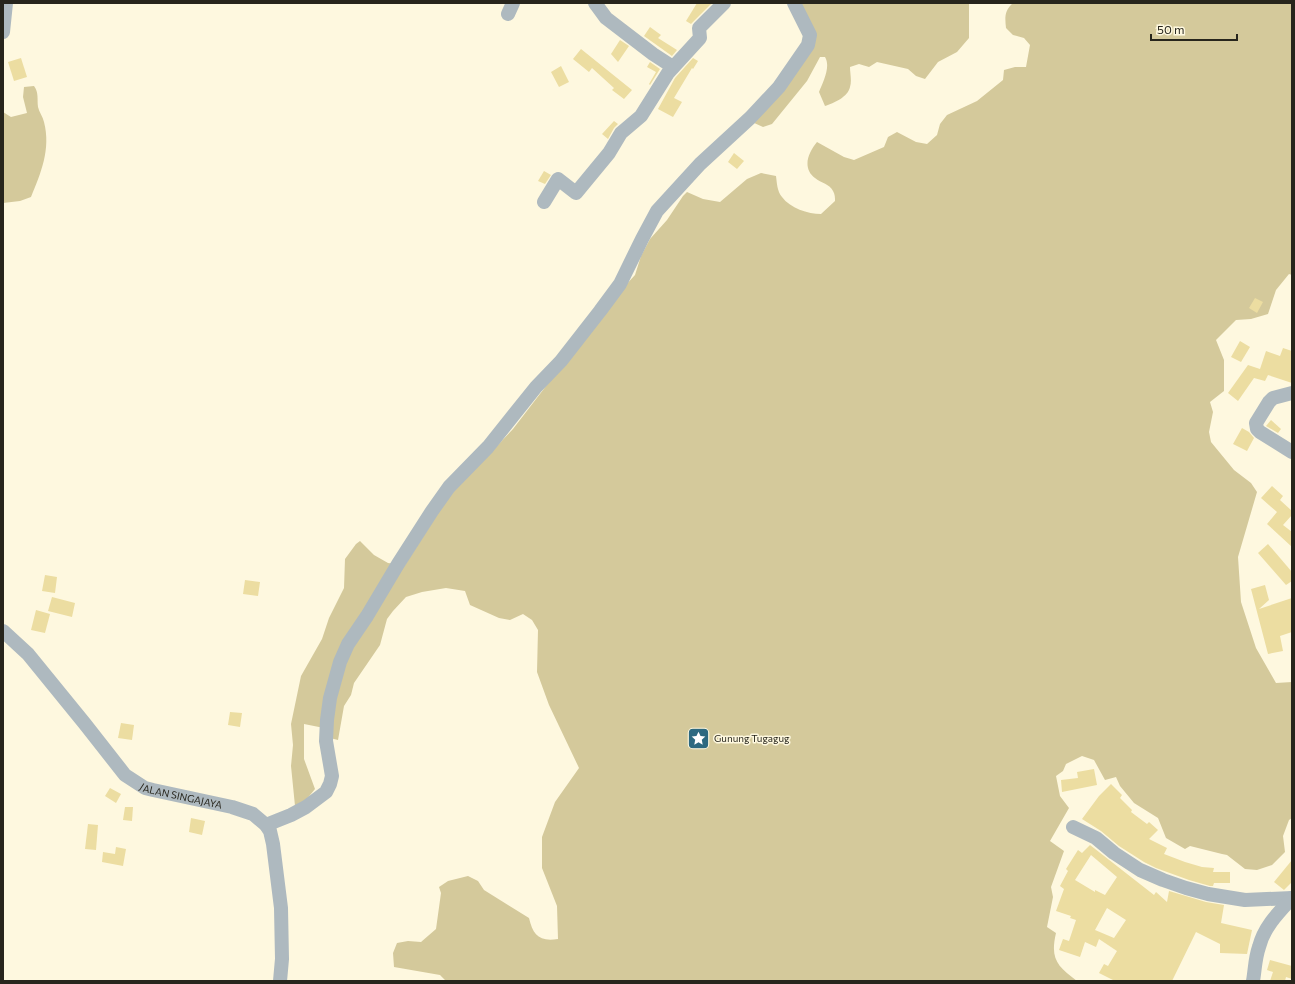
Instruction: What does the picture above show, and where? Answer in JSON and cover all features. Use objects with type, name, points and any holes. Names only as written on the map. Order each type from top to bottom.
[{"type":"street","points":[[3,32],[6,3]]},
{"type":"street","points":[[595,3],[606,18],[653,54],[673,67]]},
{"type":"street","points":[[544,202],[558,179],[576,193],[609,153],[621,133],[641,116],[668,73],[700,38],[699,28],[724,3]]},
{"type":"street","points":[[280,981],[282,959],[282,908],[273,844],[270,831],[266,825],[306,807],[326,792],[330,784],[332,776],[326,741],[327,720],[330,698],[340,662],[348,644],[368,616],[398,564],[432,511],[449,488],[488,447],[536,387],[560,362],[620,284],[657,211],[700,164],[750,118],[779,87],[808,46],[810,35],[794,3]]},
{"type":"street","points":[[1292,393],[1273,398],[1256,423],[1260,432],[1292,452]]},
{"type":"street","name":"JALAN SINGAJAYA","points":[[3,631],[32,660],[125,775],[145,788],[232,806],[253,814],[266,825]]},
{"type":"street","points":[[1073,827],[1096,838],[1114,853],[1140,870],[1186,888],[1208,894],[1245,900],[1292,898]]},
{"type":"street","points":[[1253,981],[1258,948],[1266,929],[1275,916],[1292,898]]},
{"type":"shaded area","points":[[801,3],[969,3],[969,38],[957,52],[938,62],[925,79],[916,76],[908,69],[877,62],[869,67],[859,64],[850,67],[851,82],[849,91],[840,99],[825,106],[819,92],[826,74],[827,61],[825,57],[820,57],[807,81],[772,124],[763,127],[752,122],[813,40]]},
{"type":"shaded area","points":[[1013,3],[1292,3],[1292,275],[1289,274],[1276,290],[1268,314],[1251,319],[1236,320],[1216,340],[1224,360],[1224,391],[1210,402],[1213,412],[1209,432],[1211,442],[1234,470],[1251,483],[1257,492],[1238,557],[1241,602],[1256,648],[1276,683],[1292,682],[1292,818],[1289,820],[1283,836],[1285,852],[1272,865],[1257,870],[1245,869],[1227,855],[1190,846],[1185,849],[1166,838],[1158,818],[1134,803],[1120,786],[1116,777],[1105,780],[1094,760],[1082,756],[1066,764],[1063,771],[1056,776],[1060,796],[1069,808],[1050,841],[1064,851],[1051,887],[1053,897],[1047,927],[1056,933],[1054,949],[1057,961],[1064,971],[1077,981],[446,981],[440,975],[394,967],[393,953],[397,943],[408,941],[421,942],[436,929],[441,893],[439,887],[448,881],[468,876],[478,881],[484,890],[529,918],[535,933],[538,936],[551,940],[558,939],[557,906],[542,868],[542,837],[555,802],[579,768],[549,705],[537,672],[538,630],[532,620],[523,614],[510,620],[499,618],[470,605],[465,591],[446,588],[422,592],[406,597],[387,619],[380,645],[354,683],[351,695],[344,706],[338,740],[330,738],[329,729],[304,724],[304,759],[315,789],[306,800],[295,806],[291,766],[293,745],[291,724],[301,676],[322,639],[329,618],[344,588],[345,559],[360,541],[374,555],[388,563],[405,565],[449,496],[513,429],[613,299],[635,275],[641,256],[650,239],[667,220],[687,192],[703,199],[720,202],[747,179],[761,173],[776,176],[779,192],[785,201],[805,212],[821,214],[835,201],[835,199],[832,189],[815,178],[809,170],[809,156],[817,142],[844,157],[854,160],[884,147],[888,137],[897,132],[916,142],[927,144],[937,135],[940,124],[947,115],[977,101],[1003,80],[1004,70],[1015,67],[1026,67],[1030,45],[1024,38],[1013,35],[1006,28],[1005,18],[1008,9]]},
{"type":"shaded area","points":[[34,86],[37,94],[39,111],[46,132],[46,151],[44,161],[31,197],[20,201],[3,203],[3,112],[11,117],[27,113],[23,97],[24,87]]},
{"type":"building","points":[[697,3],[712,3],[691,24],[686,21]]},
{"type":"building","points":[[650,27],[661,35],[658,38],[677,50],[672,56],[644,36]]},
{"type":"building","points":[[620,40],[629,46],[618,62],[611,54]]},
{"type":"building","points":[[581,49],[632,90],[624,99],[612,90],[614,88],[592,68],[589,72],[573,59]]},
{"type":"building","points":[[21,58],[27,77],[14,81],[8,62]]},
{"type":"building","points":[[693,58],[698,61],[693,69],[692,68],[674,98],[682,102],[673,117],[658,109],[675,78]]},
{"type":"building","points":[[650,62],[660,69],[650,85],[649,84],[656,72],[647,67]]},
{"type":"building","points":[[561,66],[569,82],[559,87],[551,72]]},
{"type":"building","points":[[614,121],[618,124],[608,139],[602,134]]},
{"type":"building","points":[[734,153],[744,161],[737,169],[728,162]]},
{"type":"building","points":[[544,171],[551,175],[545,184],[538,181]]},
{"type":"building","points":[[1255,298],[1263,302],[1257,313],[1249,308]]},
{"type":"building","points":[[1240,341],[1250,347],[1241,362],[1231,357]]},
{"type":"building","points":[[1283,348],[1292,351],[1292,383],[1268,375],[1265,381],[1254,378],[1238,401],[1228,393],[1248,365],[1260,369],[1266,351],[1280,356]]},
{"type":"building","points":[[1271,420],[1281,429],[1278,433],[1266,426]]},
{"type":"building","points":[[1242,428],[1249,432],[1254,438],[1247,451],[1233,444]]},
{"type":"building","points":[[1272,486],[1283,496],[1280,500],[1292,511],[1292,515],[1283,525],[1292,532],[1292,547],[1267,524],[1277,512],[1261,498]]},
{"type":"building","points":[[1268,544],[1292,572],[1292,581],[1286,585],[1258,553]]},
{"type":"building","points":[[45,575],[57,577],[55,593],[42,591]]},
{"type":"building","points":[[245,580],[260,582],[258,596],[243,594]]},
{"type":"building","points":[[1265,585],[1269,600],[1259,609],[1292,598],[1292,632],[1280,636],[1283,651],[1268,654],[1251,589]]},
{"type":"building","points":[[52,597],[75,603],[72,617],[48,611]]},
{"type":"building","points":[[36,610],[50,614],[45,633],[31,630]]},
{"type":"building","points":[[230,712],[242,713],[240,727],[228,725]]},
{"type":"building","points":[[121,723],[134,725],[132,740],[118,738]]},
{"type":"building","points":[[1094,769],[1097,785],[1062,792],[1061,780],[1078,778],[1077,772]]},
{"type":"building","points":[[1111,784],[1122,795],[1120,798],[1132,810],[1131,812],[1147,824],[1149,822],[1158,830],[1149,839],[1167,848],[1164,854],[1202,867],[1214,868],[1213,872],[1230,872],[1230,883],[1214,883],[1213,886],[1210,886],[1156,868],[1119,846],[1101,831],[1082,819],[1099,796]]},
{"type":"building","points":[[110,788],[121,794],[116,803],[105,796]]},
{"type":"building","points":[[125,807],[133,807],[132,821],[123,820]]},
{"type":"building","points":[[191,818],[205,821],[202,835],[189,832]]},
{"type":"building","points":[[88,824],[98,825],[96,850],[85,849]]},
{"type":"building","points":[[1090,845],[1154,895],[1156,892],[1167,902],[1169,891],[1206,902],[1224,905],[1221,923],[1252,930],[1247,954],[1220,953],[1220,944],[1196,932],[1172,981],[1115,981],[1099,973],[1104,964],[1108,966],[1117,951],[1099,939],[1096,947],[1085,942],[1080,957],[1059,950],[1063,939],[1069,941],[1076,920],[1070,918],[1071,916],[1056,911],[1064,889],[1060,886],[1068,871],[1066,869],[1078,850],[1082,853]],"holes":[[[1091,855],[1117,877],[1105,895],[1095,890],[1095,892],[1075,880]],[[1107,908],[1126,920],[1114,938],[1095,930]]]},
{"type":"building","points":[[116,847],[126,849],[123,866],[102,862],[103,852],[115,854]]},
{"type":"building","points":[[1292,860],[1292,882],[1284,890],[1274,882]]},
{"type":"building","points":[[1270,960],[1292,966],[1292,979],[1286,977],[1285,981],[1270,981],[1273,972],[1267,970]]},
{"type":"place","name":"Gunung Tugagug","points":[[699,738]]}]
